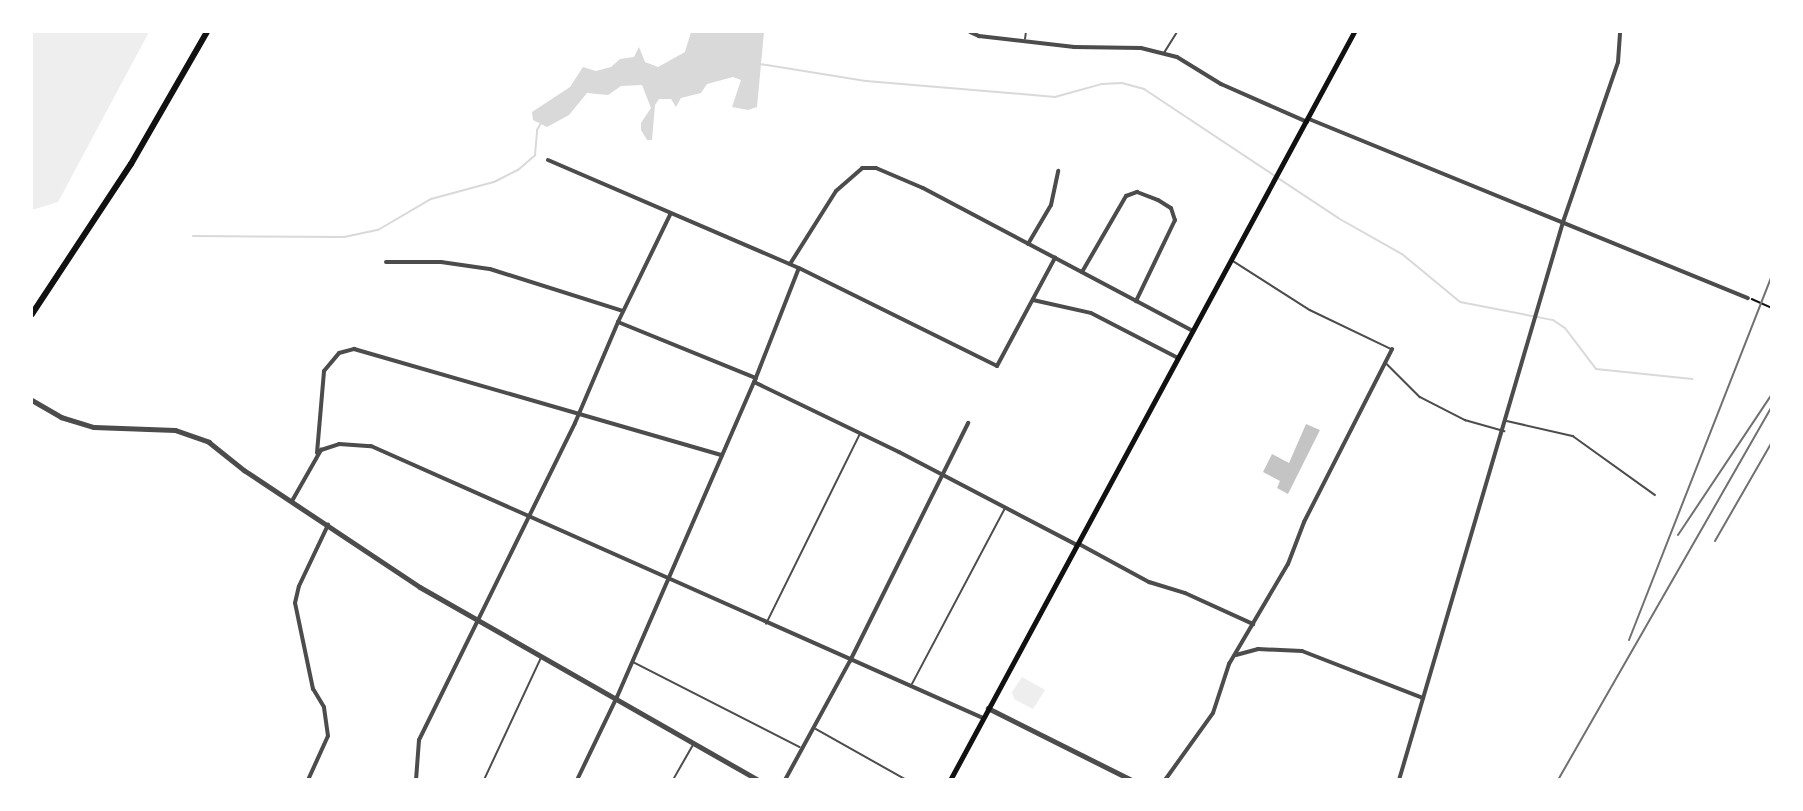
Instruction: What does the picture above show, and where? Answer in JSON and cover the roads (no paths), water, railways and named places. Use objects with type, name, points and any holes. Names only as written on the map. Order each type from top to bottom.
[{"type":"highway","points":[[32,314],[131,164],[207,32]]},
{"type":"main road","points":[[950,780],[987,708],[1079,545],[1354,32]]},
{"type":"street","points":[[970,32],[979,36],[1082,48],[1142,48],[1164,54],[1308,121],[1748,298]]},
{"type":"street","points":[[1399,780],[1504,431],[1529,334],[1563,222],[1618,62],[1620,32]]},
{"type":"street","points":[[548,160],[670,215],[799,268],[997,366],[1055,258]]},
{"type":"street","points":[[790,264],[836,191],[862,168],[876,168],[913,184],[1194,331]]},
{"type":"street","points":[[1028,244],[1051,205],[1058,171]]},
{"type":"street","points":[[1082,272],[1126,196],[1137,192],[1158,200],[1172,208],[1175,220],[1136,301]]},
{"type":"street","points":[[416,780],[419,740],[477,618],[580,413],[623,311],[670,215]]},
{"type":"street","points":[[386,262],[450,263],[490,269],[623,311]]},
{"type":"street","points":[[577,780],[633,662],[755,380],[799,268]]},
{"type":"street","points":[[1033,300],[1091,313],[1179,358]]},
{"type":"street","points":[[618,322],[755,380],[1149,582],[1185,593],[1253,624]]},
{"type":"street","points":[[1165,780],[1213,713],[1232,659],[1288,564],[1304,522],[1392,349]]},
{"type":"street","points":[[292,501],[317,453],[321,381],[329,361],[347,350],[428,368],[722,455]]},
{"type":"street","points":[[32,400],[61,417],[94,427],[190,434],[209,442],[420,587],[759,780]]},
{"type":"street","points":[[785,780],[804,749],[850,661],[968,423]]},
{"type":"street","points":[[317,453],[339,444],[371,446],[529,515],[766,624],[983,718]]},
{"type":"street","points":[[308,780],[328,736],[324,707],[313,689],[295,603],[298,586],[328,525]]},
{"type":"street","points":[[1232,659],[1247,650],[1291,648],[1423,698]]},
{"type":"street","points":[[987,708],[1132,780]]},
{"type":"lane","points":[[1025,40],[1026,32]]},
{"type":"lane","points":[[1164,54],[1177,32]]},
{"type":"lane","points":[[1232,260],[1310,310],[1392,349]]},
{"type":"lane","points":[[1385,362],[1420,397],[1465,420],[1504,431]]},
{"type":"lane","points":[[1507,420],[1573,436],[1655,495]]},
{"type":"lane","points":[[766,624],[860,433]]},
{"type":"lane","points":[[911,685],[1005,507]]},
{"type":"lane","points":[[484,780],[542,655]]},
{"type":"lane","points":[[633,662],[804,749]]},
{"type":"lane","points":[[815,728],[907,780]]},
{"type":"lane","points":[[673,780],[695,742]]},
{"type":"waterway","points":[[760,64],[866,81],[1055,97],[1102,84],[1122,83],[1144,89],[1338,218],[1402,254],[1460,302],[1553,320],[1565,328],[1596,369],[1692,379]]},
{"type":"waterway","points":[[193,236],[344,237],[378,230],[431,199],[494,182],[518,170],[535,155],[537,130],[541,123]]},
{"type":"railway","points":[[1629,640],[1772,275]]},
{"type":"railway","points":[[1678,535],[1772,394]]},
{"type":"railway","points":[[1558,780],[1772,407]]},
{"type":"railway","points":[[1715,541],[1772,442]]}]
